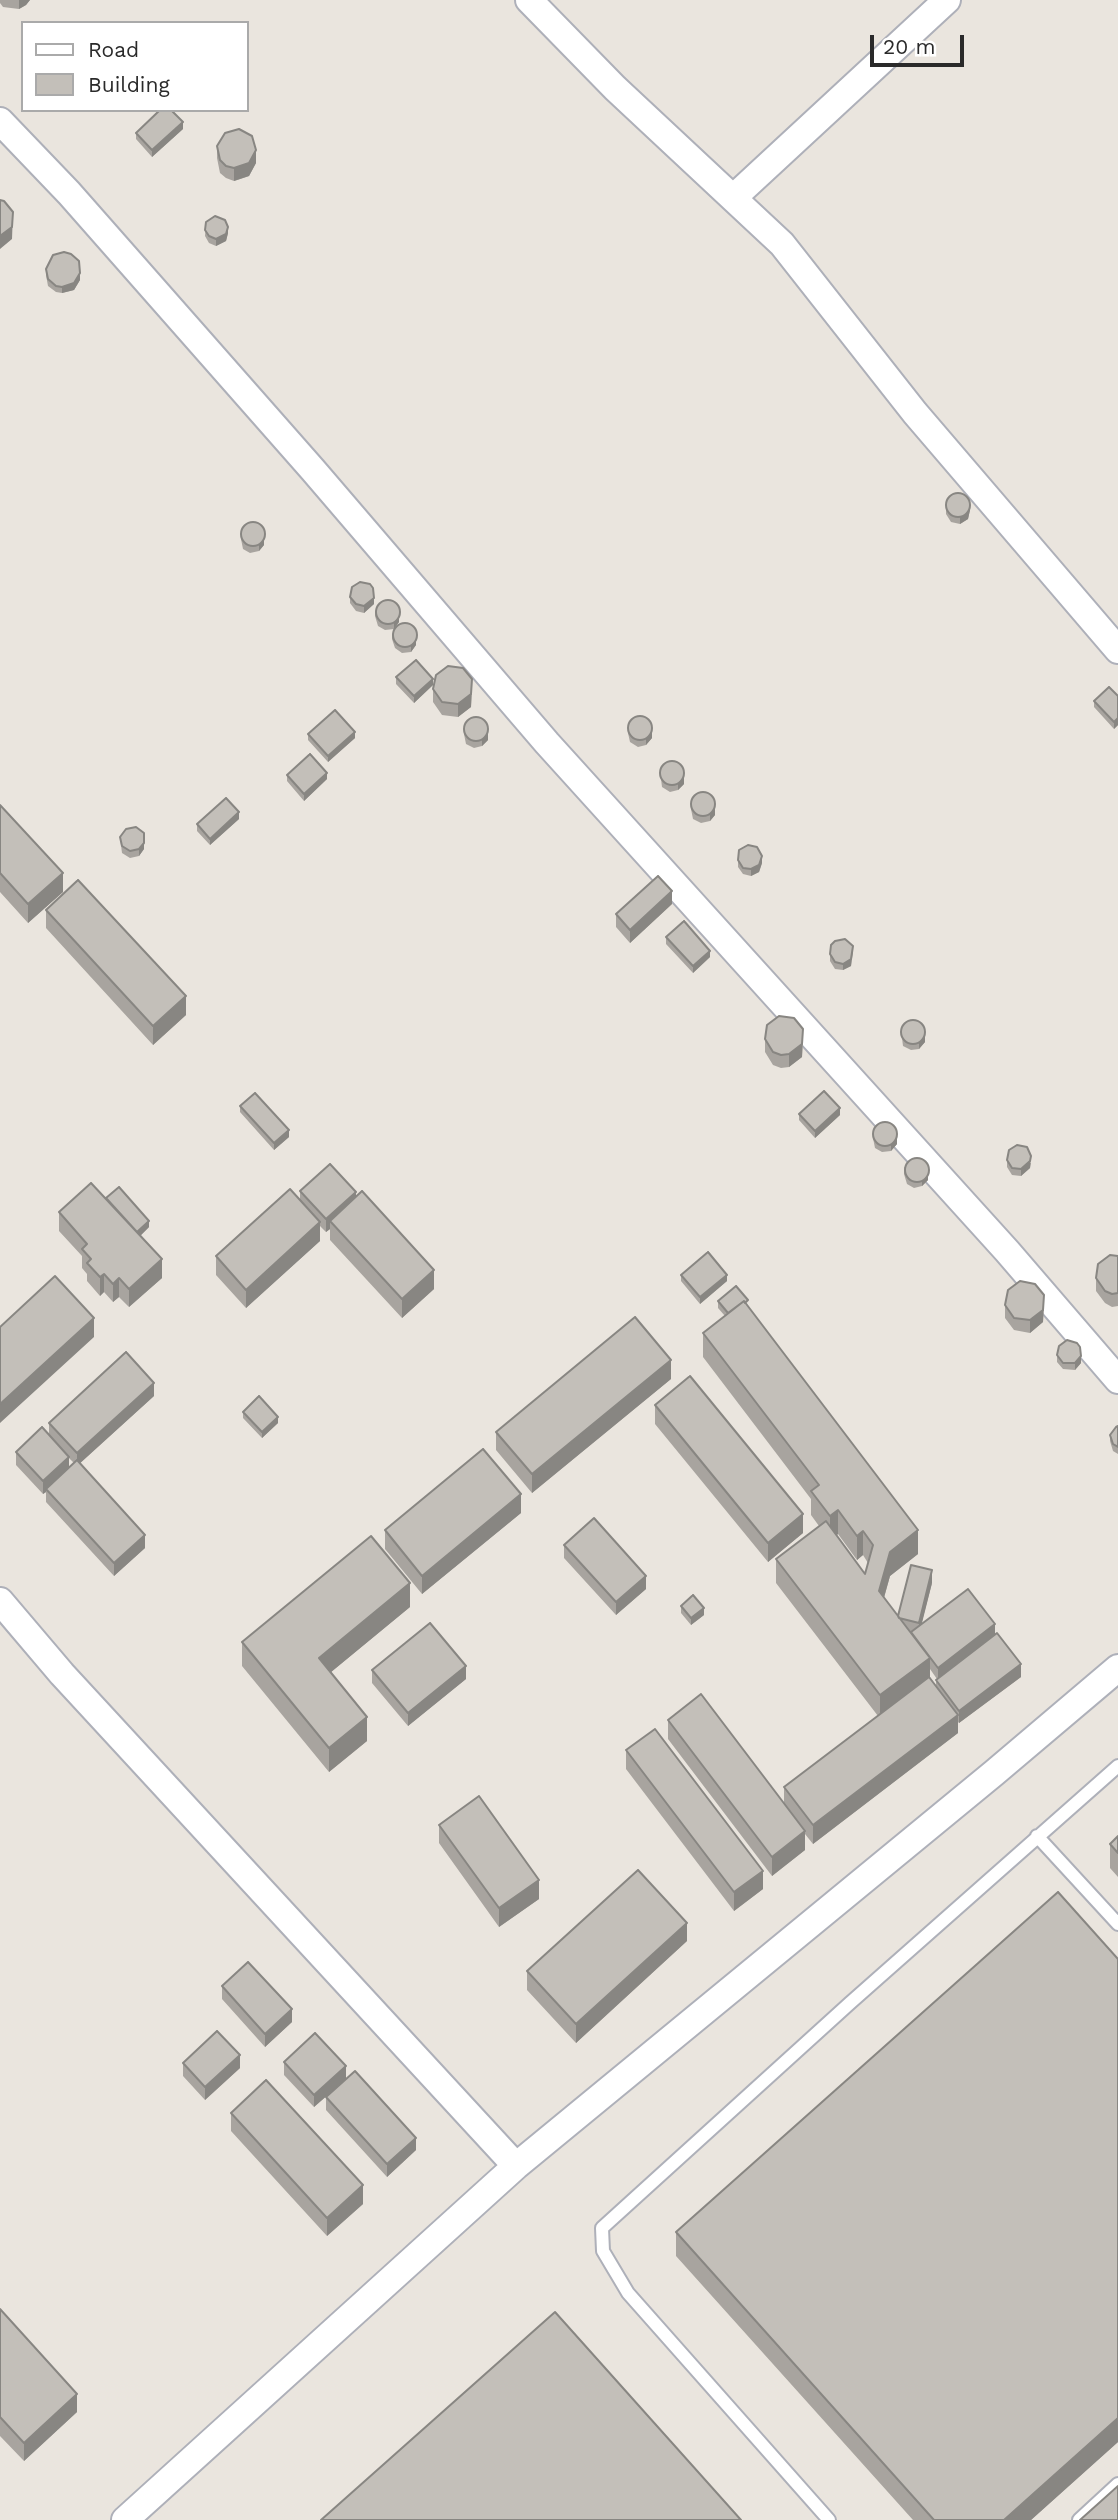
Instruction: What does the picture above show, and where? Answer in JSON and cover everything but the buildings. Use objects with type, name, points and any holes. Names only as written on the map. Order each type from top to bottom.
[{"type":"street","points":[[529,0],[615,88],[782,244],[915,413],[1118,650]]},
{"type":"street","points":[[733,198],[947,0]]},
{"type":"street","points":[[0,121],[69,193],[304,460],[547,743],[962,1200],[1118,1380]]},
{"type":"street","points":[[0,1601],[62,1674],[516,2166]]},
{"type":"street","points":[[125,2520],[516,2166],[1118,1668]]},
{"type":"lane","points":[[829,2520],[628,2293],[603,2251],[602,2228],[1118,1766]]},
{"type":"lane","points":[[1037,1836],[1118,1924]]},
{"type":"lane","points":[[1079,2520],[1118,2484]]}]
